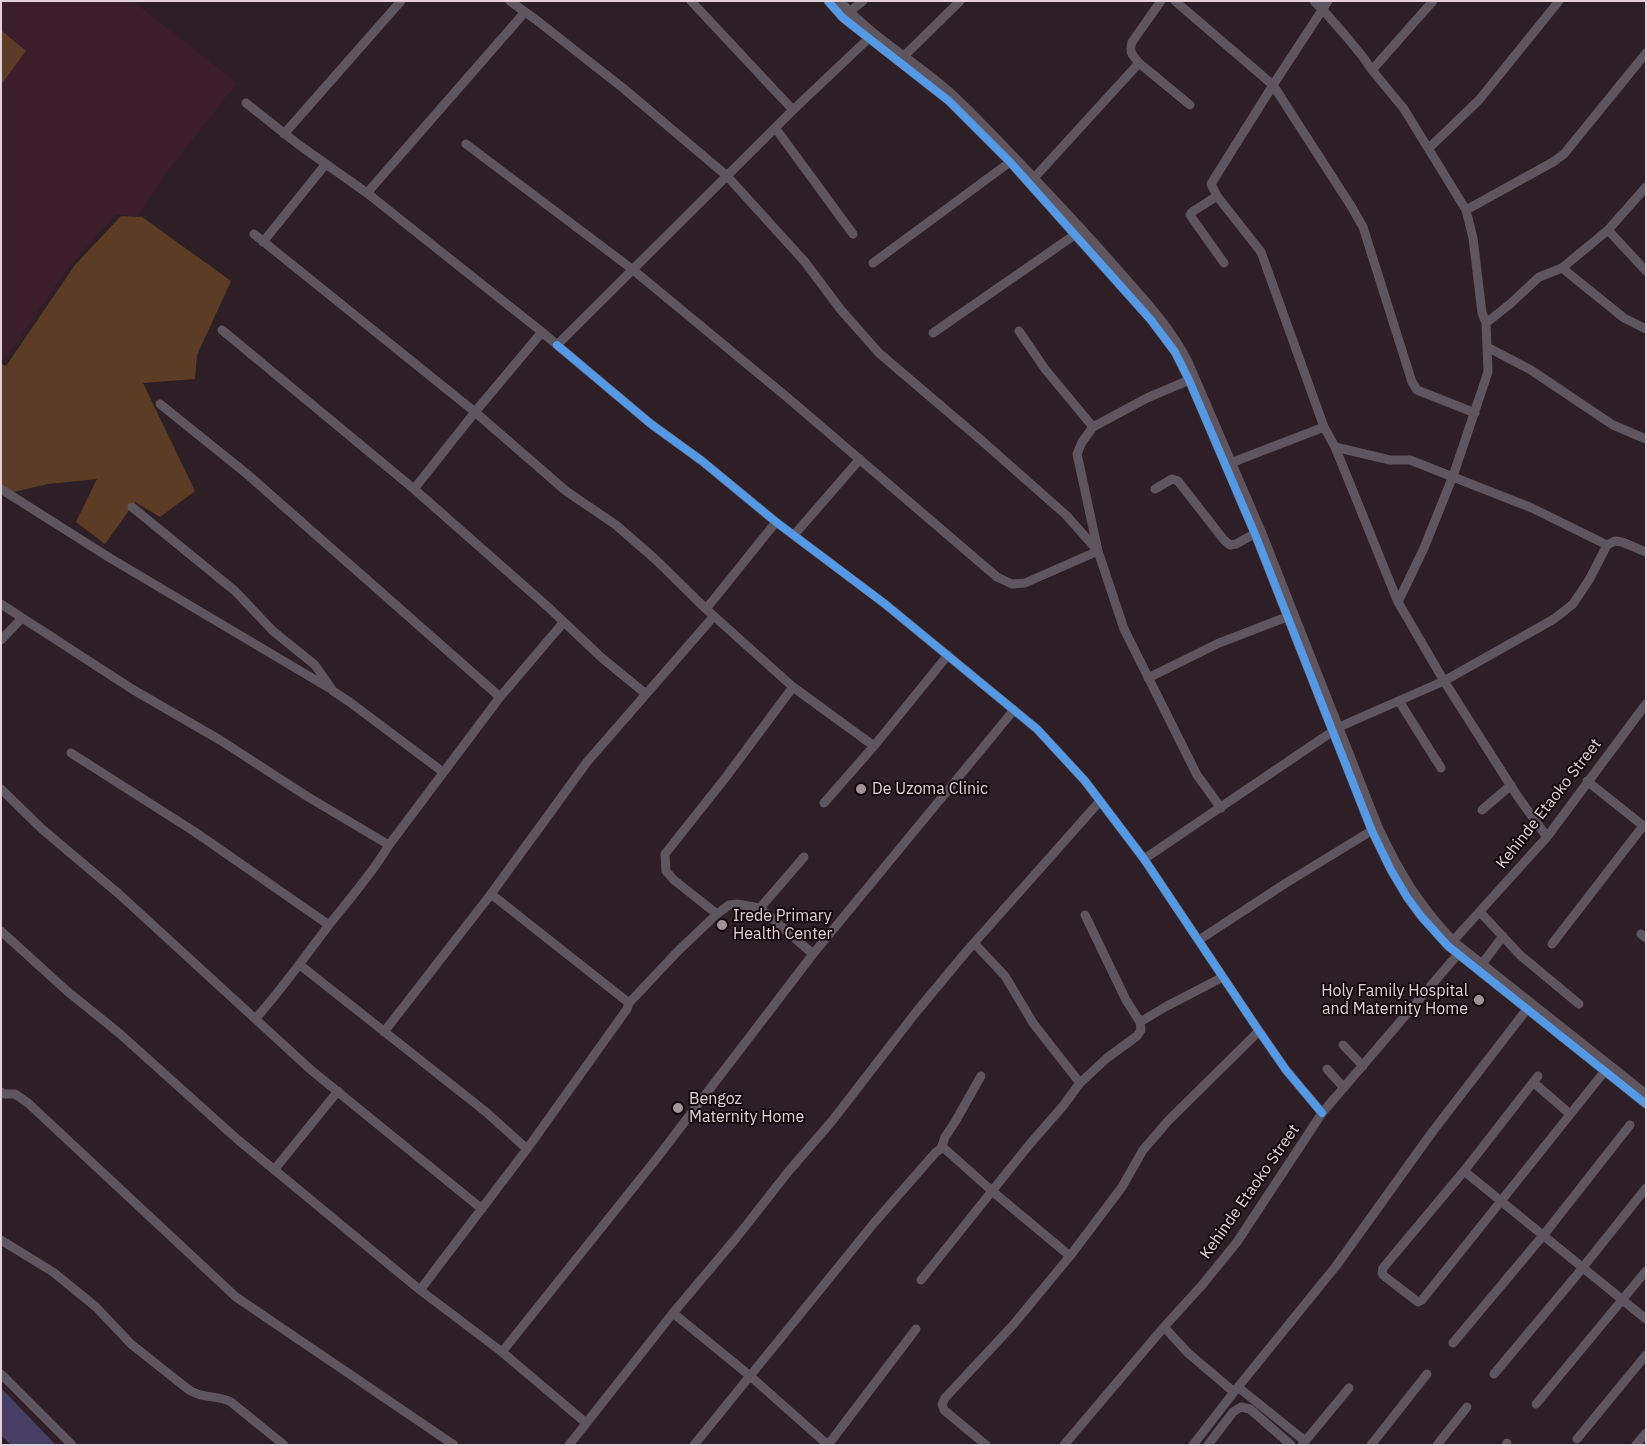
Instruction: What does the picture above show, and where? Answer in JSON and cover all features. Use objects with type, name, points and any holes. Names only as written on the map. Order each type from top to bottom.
[{"type":"street","points":[[284,134],[401,1]]},
{"type":"street","points":[[510,1],[623,88],[727,176],[805,262],[841,310],[879,353],[1066,515],[1098,551]]},
{"type":"street","points":[[691,1],[793,110]]},
{"type":"street","points":[[828,1],[843,18],[868,39],[949,101],[1010,162],[1076,234],[1156,327],[1176,352],[1192,379]]},
{"type":"street","points":[[840,1],[849,12],[903,57],[952,94],[1016,158],[1085,232],[1157,314],[1182,349],[1192,379],[1258,532],[1391,870],[1421,916],[1458,954],[1480,967]]},
{"type":"street","points":[[849,12],[863,1]]},
{"type":"street","points":[[903,57],[960,1]]},
{"type":"street","points":[[1161,1],[1132,42],[1131,53],[1140,63],[1190,105]]},
{"type":"street","points":[[1175,1],[1273,85],[1358,216],[1416,390],[1475,413]]},
{"type":"street","points":[[1314,1],[1363,57],[1404,109],[1466,210],[1473,238],[1482,313],[1486,323],[1488,372],[1453,476],[1424,548],[1398,602]]},
{"type":"street","points":[[1328,1],[1211,184],[1217,196],[1261,252],[1324,427],[1335,447],[1398,602],[1444,681],[1547,837]]},
{"type":"street","points":[[1372,70],[1433,1]]},
{"type":"street","points":[[1429,148],[1479,100],[1559,1]]},
{"type":"street","points":[[367,193],[525,12]]},
{"type":"street","points":[[557,345],[632,269],[776,130],[793,110],[868,39]]},
{"type":"street","points":[[1466,210],[1547,166],[1564,154],[1646,53]]},
{"type":"street","points":[[1034,178],[1140,63]]},
{"type":"street","points":[[246,103],[325,165],[367,193],[542,332],[651,424],[702,461],[776,522],[885,604],[1037,729],[1085,781],[1144,859],[1286,1070],[1322,1113]]},
{"type":"street","points":[[776,130],[852,234]]},
{"type":"street","points":[[466,144],[632,269],[788,398],[996,577],[1012,584],[1025,583],[1098,551]]},
{"type":"street","points":[[873,263],[1010,162]]},
{"type":"street","points":[[263,242],[325,165]]},
{"type":"street","points":[[1486,323],[1539,277],[1562,268],[1608,230],[1646,187]]},
{"type":"street","points":[[1217,196],[1190,215],[1224,264]]},
{"type":"street","points":[[1608,230],[1646,271]]},
{"type":"street","points":[[254,234],[475,412],[566,491],[616,525],[706,609],[794,687],[874,746]]},
{"type":"street","points":[[933,333],[1076,234]]},
{"type":"street","points":[[1562,268],[1624,318],[1646,329]]},
{"type":"street","points":[[222,330],[414,490],[602,658],[646,694]]},
{"type":"street","points":[[1019,331],[1045,369],[1093,427]]},
{"type":"street","points":[[414,490],[475,412],[542,332]]},
{"type":"street","points":[[1487,347],[1532,370],[1613,425],[1646,439]]},
{"type":"street","points":[[1192,379],[1147,398],[1093,427],[1082,442],[1077,454],[1098,551],[1124,630],[1197,775],[1221,808]]},
{"type":"street","points":[[160,404],[247,474],[500,697]]},
{"type":"street","points":[[1229,463],[1324,427]]},
{"type":"street","points":[[1335,447],[1390,460],[1410,460],[1532,508],[1607,545]]},
{"type":"street","points":[[794,535],[860,459]]},
{"type":"street","points":[[1155,489],[1172,479],[1178,480],[1224,540],[1230,544],[1236,544],[1258,532]]},
{"type":"street","points":[[1,489],[110,558],[333,691],[443,772]]},
{"type":"street","points":[[132,507],[235,591],[273,630],[315,665],[333,691]]},
{"type":"street","points":[[706,609],[776,522]]},
{"type":"street","points":[[1144,859],[1336,730],[1444,681],[1554,619],[1573,604],[1589,580],[1607,545],[1615,541],[1622,542],[1646,552]]},
{"type":"street","points":[[1,604],[132,689],[220,740],[308,797],[389,845]]},
{"type":"street","points":[[384,1032],[491,894],[587,762],[714,616]]},
{"type":"street","points":[[1148,678],[1219,643],[1291,616]]},
{"type":"street","points":[[1,640],[22,618]]},
{"type":"street","points":[[256,1018],[362,886],[377,866],[389,845],[500,697],[563,622]]},
{"type":"street","points":[[824,803],[874,746],[948,655]]},
{"type":"street","points":[[717,914],[674,880],[666,871],[665,854],[794,687]]},
{"type":"street","points":[[1399,701],[1441,768]]},
{"type":"street","name":"Kehinde Etaoko Street","points":[[1453,941],[1547,837],[1646,704]]},
{"type":"street","points":[[502,1352],[657,1158],[813,954],[1013,711]]},
{"type":"street","points":[[71,753],[195,832],[329,925]]},
{"type":"street","points":[[1552,944],[1645,827],[1587,781]]},
{"type":"street","points":[[1482,810],[1511,785]]},
{"type":"street","points":[[1,789],[42,829],[119,894],[311,1070],[482,1209]]},
{"type":"street","points":[[569,1445],[673,1312],[738,1237],[788,1172],[832,1121],[917,1011],[974,942],[1100,801]]},
{"type":"street","points":[[1199,940],[1286,883],[1375,829]]},
{"type":"street","points":[[1375,829],[1414,894],[1428,914],[1453,941],[1480,967],[1640,1093],[1646,1104]]},
{"type":"street","points":[[760,908],[804,857]]},
{"type":"street","points":[[491,894],[629,1003]]},
{"type":"street","points":[[420,1290],[527,1148],[627,1009],[629,1003],[678,951],[717,914],[729,905],[737,904],[760,908],[813,954]]},
{"type":"street","points":[[1480,912],[1520,955],[1579,1004]]},
{"type":"street","points":[[921,1280],[1028,1145],[1063,1106],[1080,1083],[1107,1058],[1137,1036],[1141,1030],[1140,1022],[1126,1000],[1086,915]]},
{"type":"street","points":[[1,931],[67,991],[119,1033],[237,1139],[420,1290],[502,1352],[586,1423]]},
{"type":"street","points":[[1480,967],[1503,936]]},
{"type":"street","points":[[974,942],[1005,976],[1033,1023],[1080,1083]]},
{"type":"street","name":"Kehinde Etaoko Street","points":[[1064,1445],[1237,1242],[1322,1113],[1458,954]]},
{"type":"street","points":[[300,965],[486,1112],[527,1148]]},
{"type":"street","points":[[1140,1022],[1223,977]]},
{"type":"street","points":[[1517,996],[1527,1009],[1604,1072],[1640,1093]]},
{"type":"street","points":[[1193,1445],[1336,1266],[1433,1131],[1527,1009]]},
{"type":"street","points":[[986,1445],[944,1410],[942,1404],[944,1398],[1013,1325],[1070,1256],[1122,1187],[1143,1150],[1168,1121],[1259,1031]]},
{"type":"street","points":[[1342,1045],[1363,1066]]},
{"type":"street","points":[[1328,1069],[1344,1088]]},
{"type":"street","points":[[1570,1114],[1535,1079],[1384,1268],[1382,1273],[1384,1276],[1418,1302],[1422,1300],[1604,1072]]},
{"type":"street","points":[[694,1445],[874,1223],[941,1148],[945,1137],[981,1076]]},
{"type":"street","points":[[1640,1093],[1646,1080]]},
{"type":"street","points":[[274,1170],[338,1091]]},
{"type":"street","points":[[2,1095],[15,1094],[28,1103],[236,1297],[454,1445]]},
{"type":"street","points":[[1453,1342],[1543,1235],[1630,1125]]},
{"type":"street","points":[[941,1148],[949,1151],[992,1191],[1070,1256]]},
{"type":"street","points":[[1464,1170],[1646,1319]]},
{"type":"street","points":[[1494,1374],[1583,1268],[1646,1188]]},
{"type":"street","points":[[1,1240],[53,1272],[96,1307],[131,1344],[189,1390],[199,1396],[222,1397],[231,1402],[284,1445]]},
{"type":"street","points":[[1536,1404],[1646,1271]]},
{"type":"street","points":[[673,1312],[749,1375],[828,1445],[916,1329]]},
{"type":"street","points":[[1164,1327],[1188,1353],[1303,1443],[1350,1388]]},
{"type":"street","points":[[1576,1439],[1646,1355]]},
{"type":"street","points":[[1,1374],[72,1445]]},
{"type":"street","points":[[1371,1445],[1427,1374]]},
{"type":"street","points":[[1208,1445],[1233,1412],[1241,1407],[1250,1410],[1291,1445]]},
{"type":"street","points":[[1437,1445],[1468,1407]]},
{"type":"street","points":[[1636,1445],[1646,1433]]},
{"type":"shaded area","points":[[1,1],[133,1],[237,83],[168,171],[137,216],[116,215],[71,264],[1,365]]},
{"type":"shaded area","points":[[1,30],[26,51],[1,85]]},
{"type":"shaded area","points":[[121,216],[142,217],[231,281],[197,355],[195,379],[143,383],[195,491],[160,517],[135,502],[105,544],[76,522],[97,479],[48,484],[1,495],[1,364],[6,366],[75,265]]},
{"type":"shaded area","points":[[1,1388],[56,1445],[11,1445],[1,1435]]},
{"type":"cycle path","points":[[828,1],[843,18],[949,101],[1010,162],[1151,320],[1175,352],[1189,380],[1255,534],[1372,831],[1407,897],[1448,946],[1646,1104]]},
{"type":"cycle path","points":[[557,345],[651,424],[702,461],[776,522],[885,604],[1037,729],[1085,781],[1144,859],[1286,1070],[1322,1113]]},
{"type":"place","name":"De Uzoma Clinic","points":[[861,789]]},
{"type":"place","name":"Irede Primary Health Center","points":[[722,925]]},
{"type":"place","name":"Holy Family Hospital and Maternity Home","points":[[1479,1000]]},
{"type":"place","name":"Bengoz Maternity Home","points":[[678,1108]]}]
